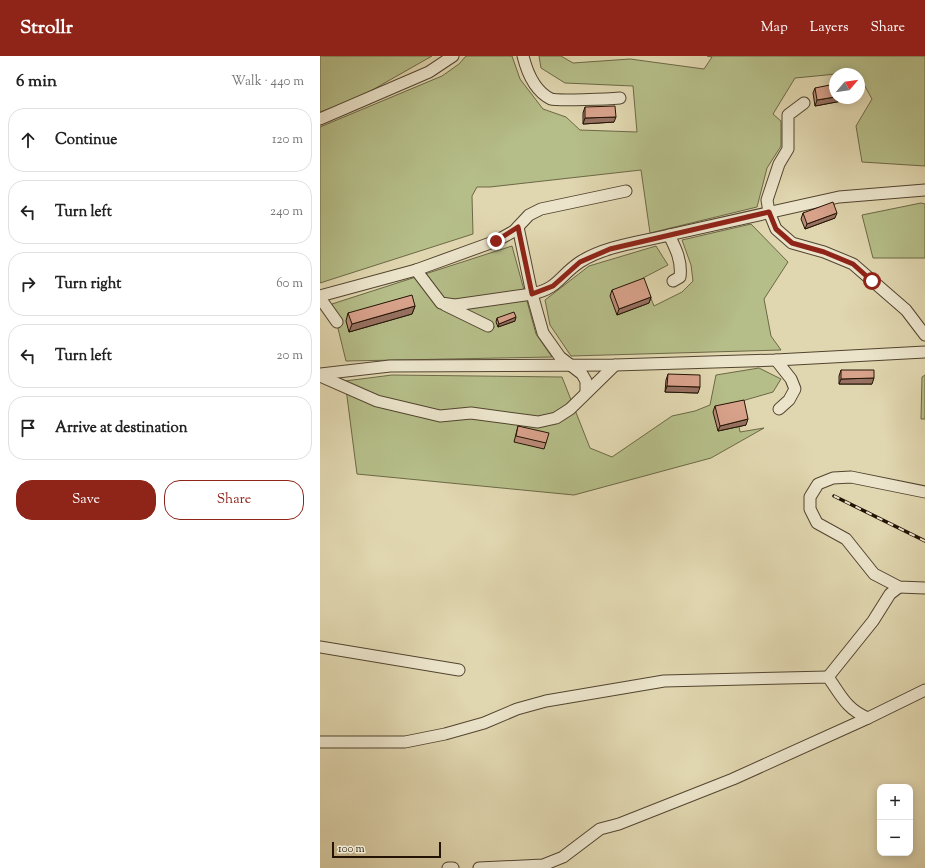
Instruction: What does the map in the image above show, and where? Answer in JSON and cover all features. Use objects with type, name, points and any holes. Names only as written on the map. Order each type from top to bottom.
[{"type":"lane","points":[[320,119],[429,72],[453,56]]},
{"type":"lane","points":[[523,56],[527,74],[539,89],[552,99],[620,98]]},
{"type":"lane","points":[[804,104],[788,115],[788,149],[771,186],[767,200],[769,212],[776,229],[792,243],[824,252],[853,264],[906,310],[925,335]]},
{"type":"lane","points":[[441,303],[455,304],[532,294],[553,286],[575,266],[586,259],[610,249],[669,234],[839,197],[925,190]]},
{"type":"lane","points":[[337,322],[320,297],[416,270],[496,241],[518,227],[529,216],[541,209],[626,191]]},
{"type":"lane","points":[[518,227],[532,294],[543,333],[560,358],[582,374],[586,381],[586,392]]},
{"type":"lane","points":[[669,234],[677,251],[681,265],[680,278],[674,281]]},
{"type":"lane","points":[[416,270],[441,303],[488,326]]},
{"type":"lane","points":[[320,375],[390,366],[615,366],[776,360],[925,352]]},
{"type":"lane","points":[[776,360],[791,379],[795,389],[789,400],[779,409]]},
{"type":"lane","points":[[320,375],[378,401],[440,416],[472,413],[538,422],[556,418],[565,412],[615,366]]},
{"type":"lane","points":[[925,492],[850,477],[833,478],[818,484],[810,497],[810,509],[817,523],[846,539],[874,574],[899,587],[925,588]]},
{"type":"lane","points":[[320,742],[405,742],[465,728],[517,709],[546,701],[664,681],[828,677],[874,621],[890,594],[899,587]]},
{"type":"lane","points":[[320,647],[459,670]]},
{"type":"lane","points":[[828,677],[846,704],[858,714],[868,718]]},
{"type":"lane","points":[[479,868],[543,865],[564,858],[600,829],[619,824],[733,779],[868,718],[925,690]]},
{"type":"lane","points":[[448,868],[453,868]]},
{"type":"green space","points":[[320,56],[432,56],[360,97],[320,112]]},
{"type":"green space","points":[[466,56],[512,56],[520,79],[543,109],[566,117],[580,130],[637,132],[633,86],[565,83],[541,68],[539,56],[561,56],[573,63],[630,59],[704,69],[712,57],[707,56],[925,56],[925,166],[862,162],[856,126],[872,99],[865,86],[865,68],[829,68],[829,75],[795,78],[773,114],[781,121],[781,146],[767,168],[757,207],[650,233],[641,170],[490,187],[477,187],[472,196],[473,234],[320,283],[320,127],[442,76],[459,64]]},
{"type":"green space","points":[[921,203],[925,204],[925,258],[873,258],[862,215]]},
{"type":"green space","points":[[751,224],[788,262],[764,299],[771,336],[781,350],[571,356],[550,325],[545,300],[589,266],[656,246],[668,265],[643,278],[654,306],[682,292],[693,281],[691,265],[682,240]]},
{"type":"green space","points":[[512,246],[536,334],[552,357],[346,361],[332,304]]},
{"type":"green space","points":[[759,368],[781,379],[773,392],[735,403],[740,432],[764,428],[711,458],[574,495],[357,474],[345,381],[392,375],[562,377],[590,448],[612,457],[672,416],[695,411],[710,405],[716,375]]},
{"type":"green space","points":[[925,375],[925,419],[921,419],[922,377]]},
{"type":"building","points":[[829,85],[829,98],[817,100],[815,88]]},
{"type":"building","points":[[615,106],[616,117],[585,118],[585,107]]},
{"type":"building","points":[[833,202],[837,213],[807,224],[803,213]]},
{"type":"building","points":[[644,278],[651,297],[619,309],[612,290]]},
{"type":"building","points":[[412,295],[415,306],[352,324],[348,313]]},
{"type":"building","points":[[514,312],[516,317],[499,324],[497,318]]},
{"type":"building","points":[[841,370],[874,370],[874,378],[841,379]]},
{"type":"building","points":[[668,374],[700,375],[700,387],[667,386]]},
{"type":"building","points":[[744,400],[748,419],[720,426],[715,406]]},
{"type":"building","points":[[518,426],[549,433],[546,443],[516,436]]},
{"type":"railway","points":[[834,496],[925,541]]},
{"type":"route","points":[[496,241],[514,231],[518,227],[525,268],[532,294],[544,291],[553,286],[580,262],[610,249],[669,234],[769,212],[776,229],[792,243],[824,252],[853,264],[872,281]]}]
